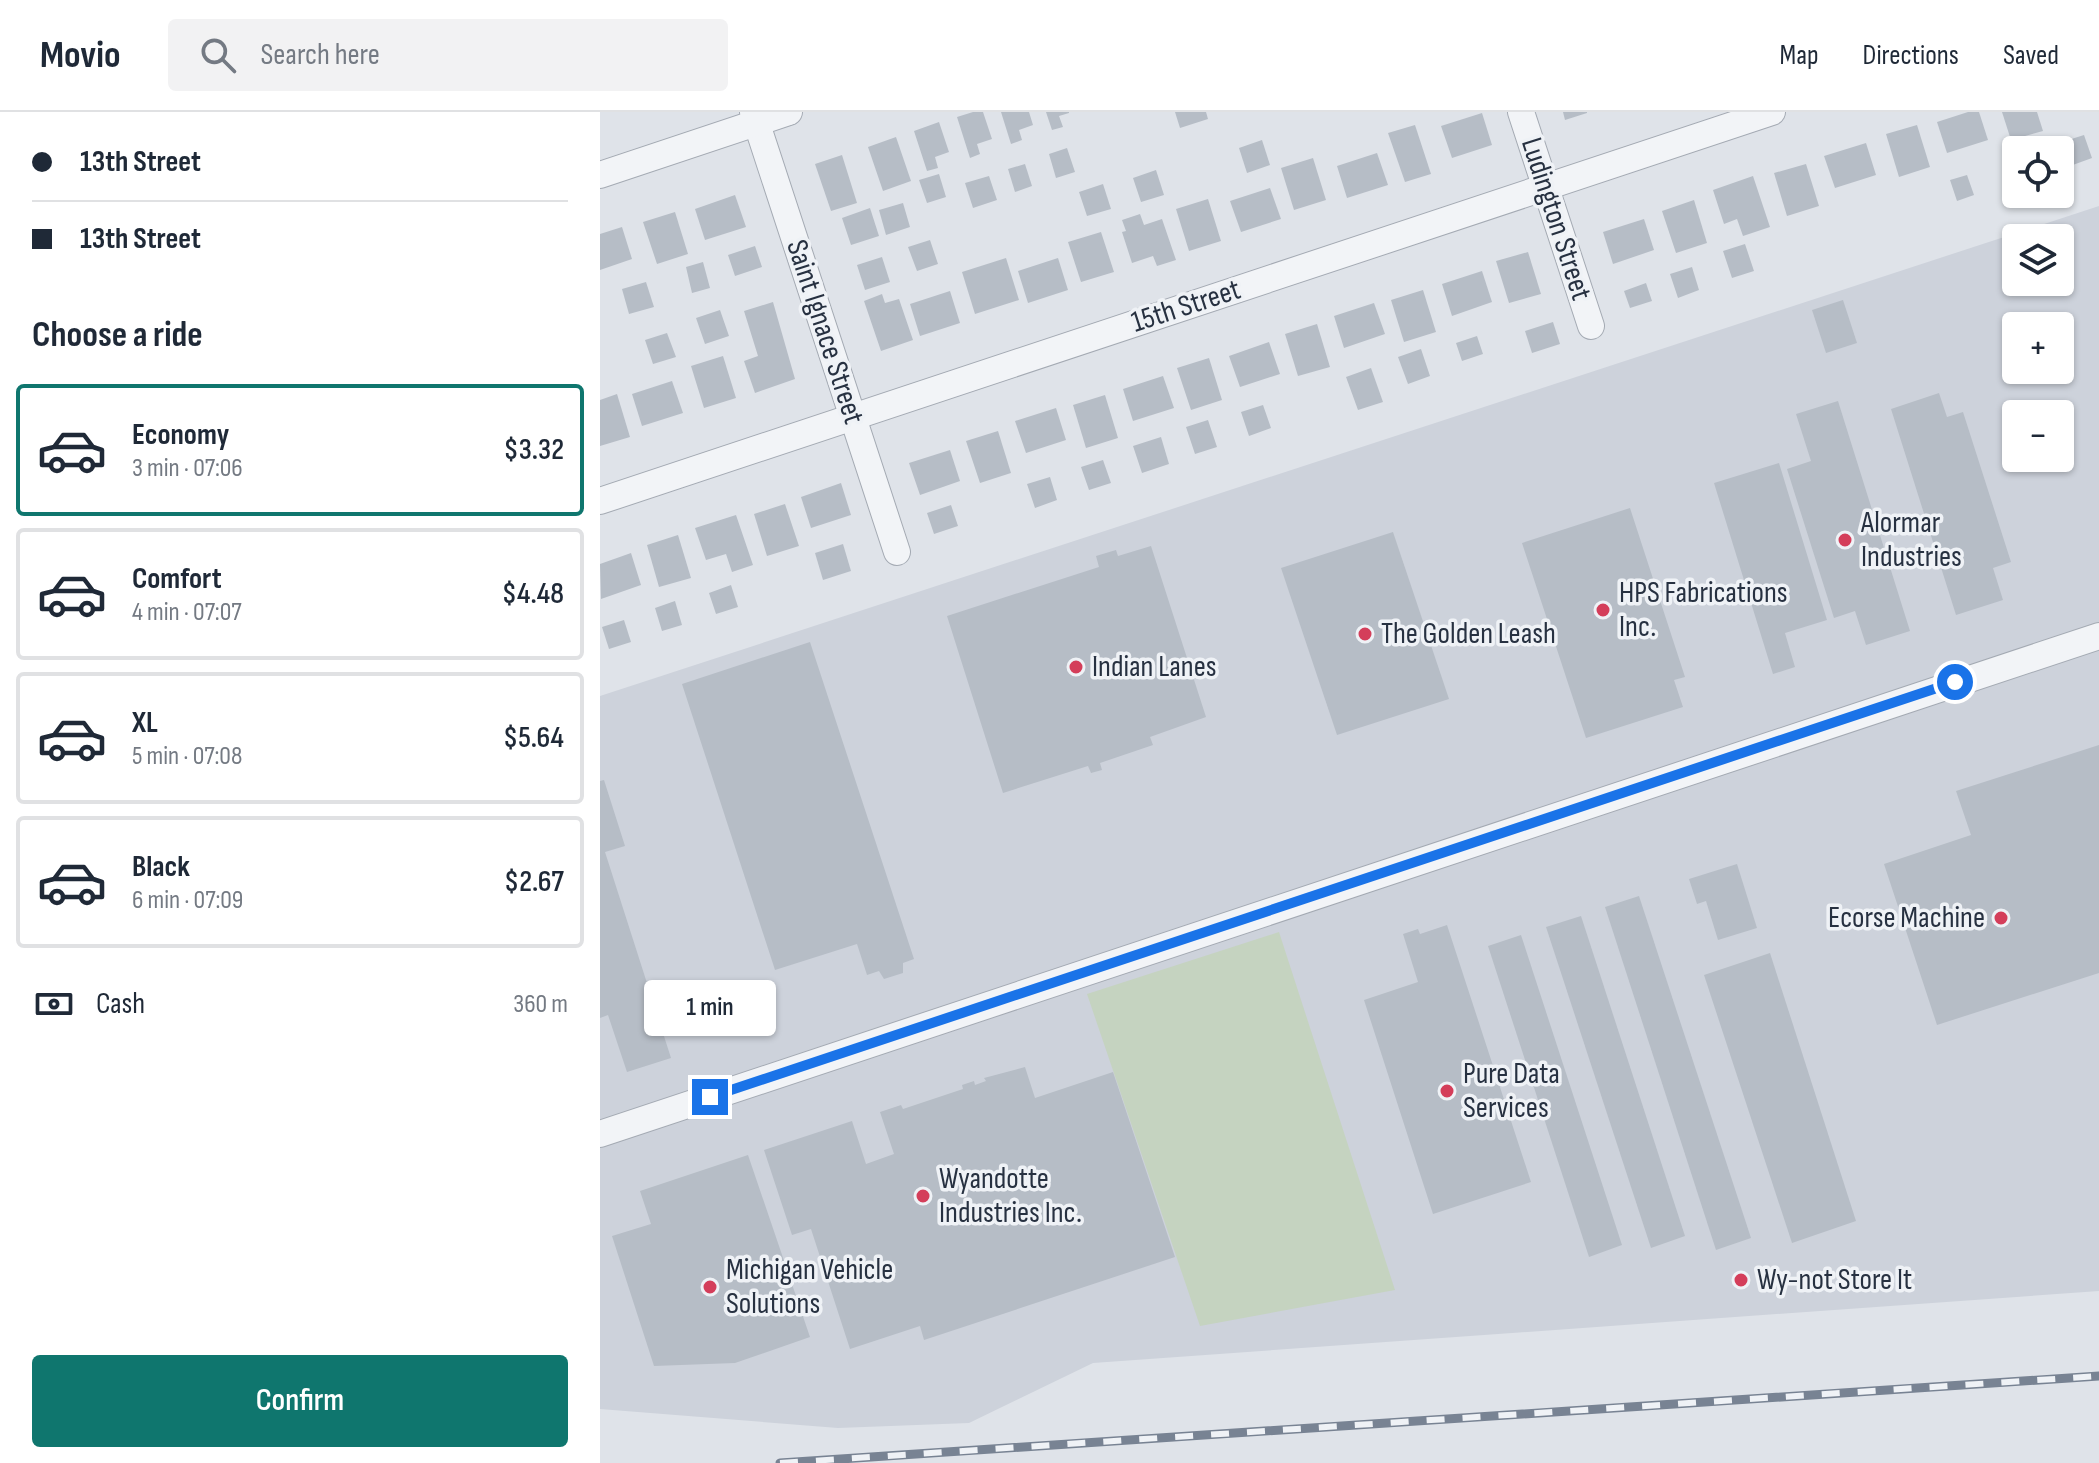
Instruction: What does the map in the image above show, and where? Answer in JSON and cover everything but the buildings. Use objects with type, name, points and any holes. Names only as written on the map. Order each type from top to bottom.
[{"type":"street","points":[[600,175],[754,117],[789,112]]},
{"type":"street","name":"Ludington Street","points":[[1521,112],[1591,326]]},
{"type":"street","name":"15th Street","points":[[600,501],[1772,112]]},
{"type":"street","name":"Saint Ignace Street","points":[[754,117],[897,552]]},
{"type":"street","points":[[600,1134],[2099,636]]},
{"type":"shaded area","points":[[2099,206],[2099,1291],[1093,1363],[969,1423],[838,1428],[600,1409],[600,696],[2002,238],[2002,296],[2074,296],[2074,224],[2044,224]]},
{"type":"green space","points":[[1279,932],[1395,1290],[1200,1326],[1087,994]]},
{"type":"railway","points":[[780,1463],[2099,1376]]},
{"type":"place","name":"Alormar Industries","points":[[1845,540]]},
{"type":"place","name":"HPS Fabrications Inc.","points":[[1603,610]]},
{"type":"place","name":"The Golden Leash","points":[[1365,634]]},
{"type":"place","name":"Indian Lanes","points":[[1076,667]]},
{"type":"place","name":"Ecorse Machine","points":[[2001,918]]},
{"type":"place","name":"Pure Data Services","points":[[1447,1091]]},
{"type":"place","name":"Wyandotte Industries Inc.","points":[[923,1196]]},
{"type":"place","name":"Wy-not Store It","points":[[1741,1280]]},
{"type":"place","name":"Michigan Vehicle Solutions","points":[[710,1287]]},
{"type":"route","points":[[710,1097],[1955,682]]}]
